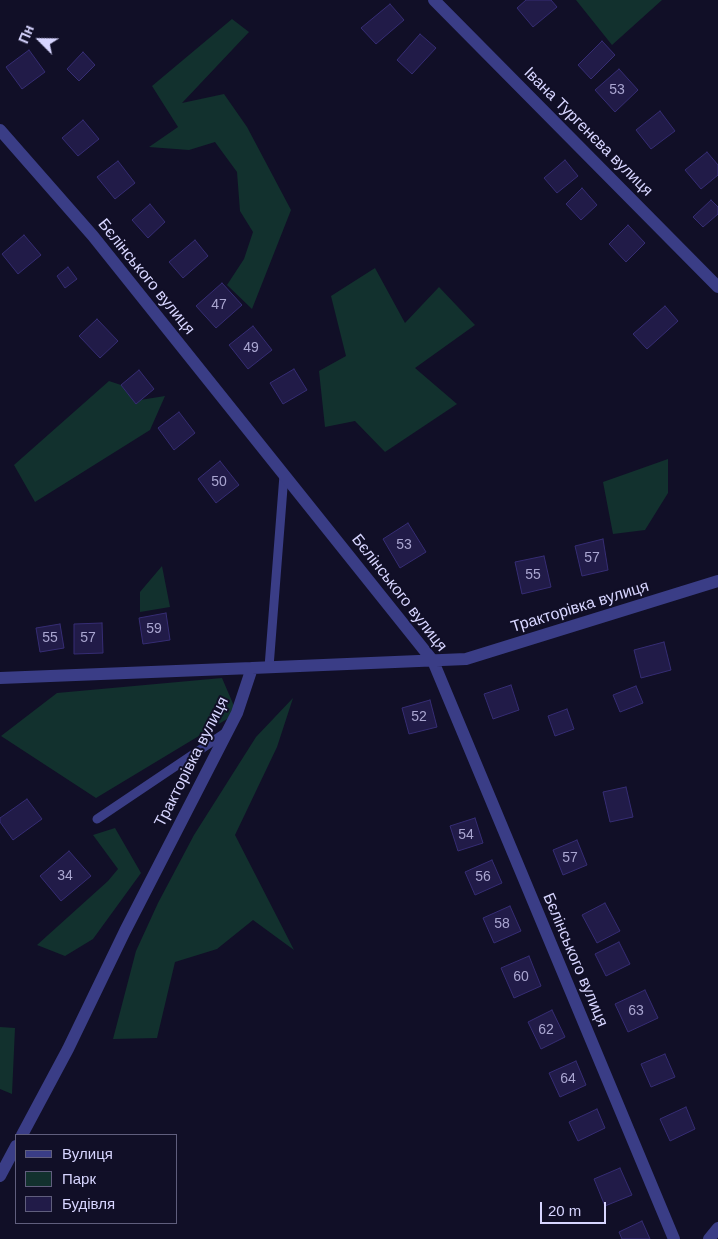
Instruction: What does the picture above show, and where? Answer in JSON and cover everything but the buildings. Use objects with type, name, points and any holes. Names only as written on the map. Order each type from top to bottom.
[{"type":"street","name":"Івана Тургенєва вулиця","points":[[434,0],[718,288]]},
{"type":"street","name":"Бєлінського вулиця","points":[[0,130],[93,236],[433,661],[674,1239]]},
{"type":"street","name":"Тракторівка вулиця","points":[[23,1134],[68,1049],[125,931],[228,732],[237,713],[252,668],[466,659],[718,581]]},
{"type":"street","points":[[0,678],[252,668]]},
{"type":"street","points":[[0,1176],[15,1148]]},
{"type":"street","points":[[709,1239],[718,1228]]},
{"type":"lane","points":[[269,667],[284,475]]},
{"type":"lane","points":[[97,819],[228,732]]},
{"type":"green space","points":[[576,0],[662,0],[612,45]]},
{"type":"green space","points":[[232,19],[249,32],[182,103],[224,94],[247,127],[291,210],[252,309],[227,285],[244,259],[253,232],[240,211],[237,172],[215,142],[189,150],[149,147],[178,127],[152,86]]},
{"type":"green space","points":[[375,268],[405,323],[439,287],[475,325],[415,368],[457,404],[385,452],[355,421],[325,427],[319,371],[346,356],[331,296]]},
{"type":"green space","points":[[109,381],[121,385],[134,401],[165,396],[150,430],[35,502],[14,465]]},
{"type":"green space","points":[[668,459],[668,493],[645,530],[613,534],[603,482]]},
{"type":"green space","points":[[162,566],[170,607],[140,612],[140,592]]},
{"type":"green space","points":[[222,678],[237,713],[96,798],[1,736],[57,693]]},
{"type":"green space","points":[[293,698],[277,747],[235,835],[294,950],[253,920],[217,949],[175,962],[157,1038],[113,1039],[136,951],[158,903],[194,835],[256,737]]},
{"type":"green space","points":[[115,828],[141,873],[93,939],[65,956],[37,945],[108,881],[118,869],[93,835]]},
{"type":"green space","points":[[0,1027],[15,1028],[12,1094],[0,1089]]}]
